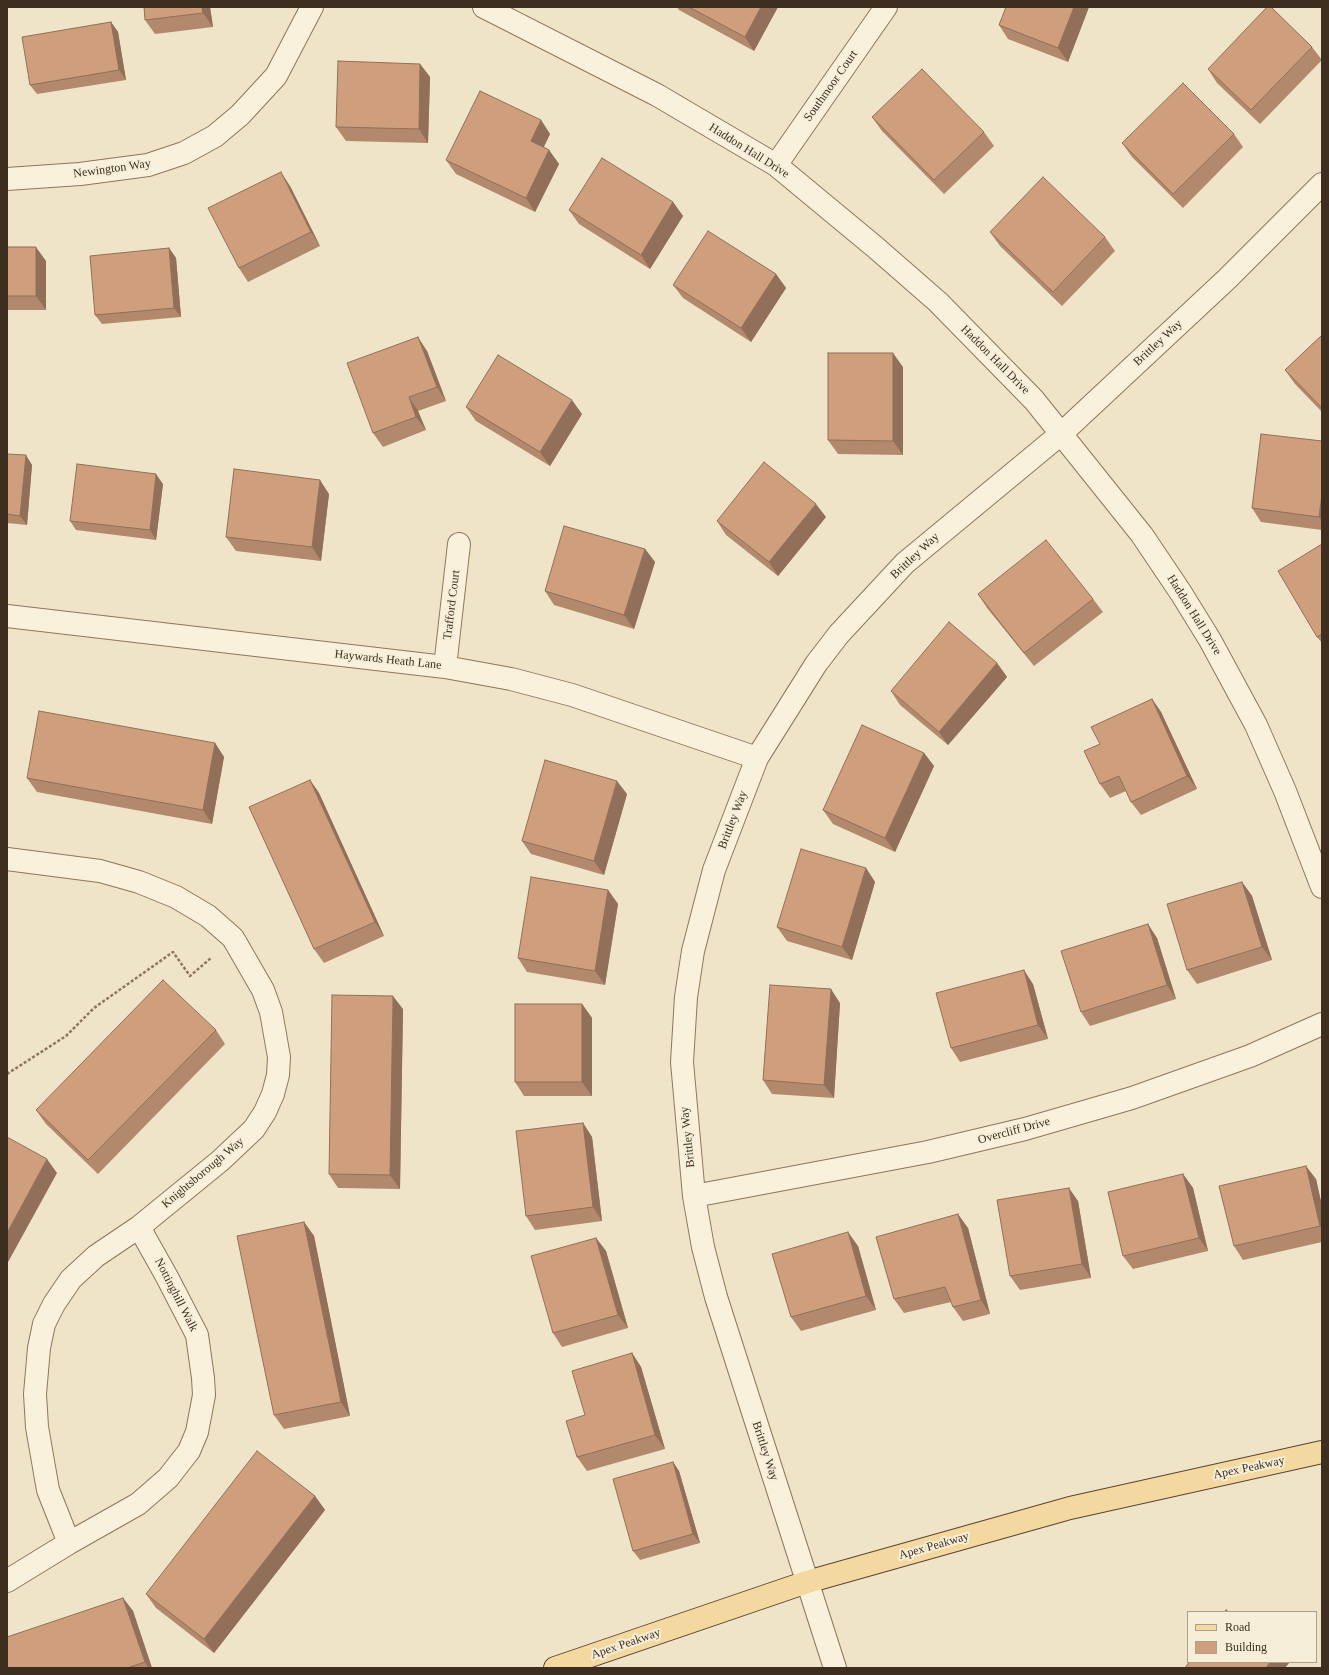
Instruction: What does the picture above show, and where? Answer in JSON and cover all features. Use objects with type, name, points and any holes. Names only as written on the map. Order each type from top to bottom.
[{"type":"main road","name":"Apex Peakway","points":[[555,1668],[807,1582],[1070,1508],[1322,1452]]},
{"type":"street","name":"Newington Way","points":[[7,179],[80,174],[148,165],[184,153],[214,136],[240,115],[276,76],[312,7]]},
{"type":"street","name":"Haddon Hall Drive","points":[[484,7],[656,95],[776,165],[875,247],[938,302],[1034,400],[1062,433],[1163,565],[1228,671],[1256,725],[1285,791],[1322,887]]},
{"type":"street","name":"Southmoor Court","points":[[776,165],[886,7]]},
{"type":"street","name":"Brittley Way","points":[[835,1668],[716,1297],[703,1247],[694,1196],[682,1062],[686,997],[693,951],[714,870],[757,758],[816,664],[839,634],[874,595],[905,564],[937,535],[1062,433],[1227,279],[1322,184]]},
{"type":"street","name":"Trafford Court","points":[[445,667],[459,544]]},
{"type":"street","name":"Haywards Heath Lane","points":[[7,616],[445,667],[511,679],[572,695],[757,758]]},
{"type":"street","name":"Knightsborough Way","points":[[7,858],[100,871],[139,882],[176,897],[208,916],[233,938],[262,990],[272,1012],[279,1057],[278,1075],[273,1094],[265,1112],[254,1129],[220,1161],[139,1227],[96,1256],[71,1279],[54,1304],[44,1324],[39,1348],[35,1394],[37,1427],[48,1490],[69,1543]]},
{"type":"street","name":"Overcliff Drive","points":[[694,1196],[928,1152],[1025,1129],[1132,1098],[1250,1056],[1322,1024]]},
{"type":"street","name":"Nottinghill Walk","points":[[69,1543],[138,1504],[168,1478],[189,1451],[202,1412],[203,1378],[197,1335],[168,1277],[139,1227]]},
{"type":"street","points":[[7,1581],[69,1543]]},
{"type":"path","points":[[7,1074],[66,1036],[94,1008],[173,952],[190,976],[233,938]]},
{"type":"building","points":[[144,7],[202,7],[203,13],[145,20]]},
{"type":"building","points":[[689,7],[761,7],[745,37]]},
{"type":"building","points":[[1006,7],[1074,7],[1058,48],[999,25]]},
{"type":"building","points":[[1267,7],[1271,7],[1312,47],[1251,110],[1208,69]]},
{"type":"building","points":[[111,22],[119,70],[30,85],[22,37]]},
{"type":"building","points":[[338,61],[420,64],[419,129],[336,127]]},
{"type":"building","points":[[922,69],[984,132],[934,180],[872,117]]},
{"type":"building","points":[[1183,83],[1234,134],[1173,194],[1122,143]]},
{"type":"building","points":[[480,91],[541,120],[531,141],[549,150],[526,198],[446,160]]},
{"type":"building","points":[[602,158],[673,202],[641,255],[569,210]]},
{"type":"building","points":[[281,172],[311,232],[239,268],[208,208]]},
{"type":"building","points":[[1043,177],[1105,237],[1053,292],[990,232]]},
{"type":"building","points":[[708,231],[776,274],[741,328],[673,285]]},
{"type":"building","points":[[7,247],[36,247],[36,296],[7,296]]},
{"type":"building","points":[[169,248],[174,308],[95,315],[90,256]]},
{"type":"building","points":[[1322,335],[1322,408],[1285,370]]},
{"type":"building","points":[[418,337],[437,387],[409,397],[416,417],[373,433],[347,363]]},
{"type":"building","points":[[828,353],[893,353],[893,441],[828,440]]},
{"type":"building","points":[[498,355],[572,400],[540,452],[466,407]]},
{"type":"building","points":[[1261,434],[1322,441],[1322,494],[1319,517],[1252,508]]},
{"type":"building","points":[[7,454],[26,455],[20,516],[7,514]]},
{"type":"building","points":[[764,462],[816,504],[769,562],[717,521]]},
{"type":"building","points":[[77,464],[156,474],[150,530],[70,521]]},
{"type":"building","points":[[234,469],[320,480],[312,547],[226,537]]},
{"type":"building","points":[[564,526],[645,549],[624,615],[545,591]]},
{"type":"building","points":[[1046,540],[1093,599],[1024,653],[978,594]]},
{"type":"building","points":[[1322,544],[1322,634],[1317,637],[1278,571]]},
{"type":"building","points":[[949,622],[997,663],[939,732],[891,691]]},
{"type":"building","points":[[1152,699],[1187,776],[1131,802],[1119,776],[1100,784],[1084,751],[1100,744],[1091,727]]},
{"type":"building","points":[[39,711],[215,743],[203,810],[27,778]]},
{"type":"building","points":[[862,725],[924,753],[885,838],[823,810]]},
{"type":"building","points":[[545,760],[617,781],[594,861],[522,841]]},
{"type":"building","points":[[310,780],[375,922],[314,949],[249,807]]},
{"type":"building","points":[[801,849],[866,868],[842,947],[777,927]]},
{"type":"building","points":[[531,877],[608,890],[595,971],[518,958]]},
{"type":"building","points":[[1242,882],[1262,947],[1187,970],[1167,904]]},
{"type":"building","points":[[1148,924],[1167,985],[1081,1012],[1061,951]]},
{"type":"building","points":[[1024,970],[1038,1025],[951,1048],[936,993]]},
{"type":"building","points":[[163,980],[216,1030],[88,1160],[36,1110]]},
{"type":"building","points":[[770,985],[831,989],[824,1085],[763,1080]]},
{"type":"building","points":[[332,995],[393,996],[390,1175],[329,1174]]},
{"type":"building","points":[[515,1004],[582,1004],[582,1082],[515,1082]]},
{"type":"building","points":[[583,1123],[593,1207],[526,1216],[516,1131]]},
{"type":"building","points":[[7,1137],[47,1159],[7,1233]]},
{"type":"building","points":[[1306,1166],[1320,1226],[1234,1246],[1219,1186]]},
{"type":"building","points":[[1183,1174],[1199,1238],[1123,1256],[1108,1192]]},
{"type":"building","points":[[1069,1188],[1082,1264],[1010,1276],[997,1200]]},
{"type":"building","points":[[958,1214],[981,1300],[953,1307],[945,1287],[894,1299],[876,1237]]},
{"type":"building","points":[[304,1222],[341,1402],[274,1415],[237,1236]]},
{"type":"building","points":[[848,1232],[866,1296],[791,1317],[772,1254]]},
{"type":"building","points":[[596,1238],[618,1315],[553,1333],[531,1256]]},
{"type":"building","points":[[632,1353],[655,1435],[577,1457],[566,1421],[585,1415],[572,1371]]},
{"type":"building","points":[[257,1451],[315,1496],[204,1639],[146,1594]]},
{"type":"building","points":[[673,1462],[693,1534],[633,1551],[613,1479]]},
{"type":"building","points":[[123,1598],[145,1662],[127,1668],[7,1668],[7,1637]]},
{"type":"building","points":[[1188,1663],[1269,1663],[1266,1668],[1185,1668]]}]
